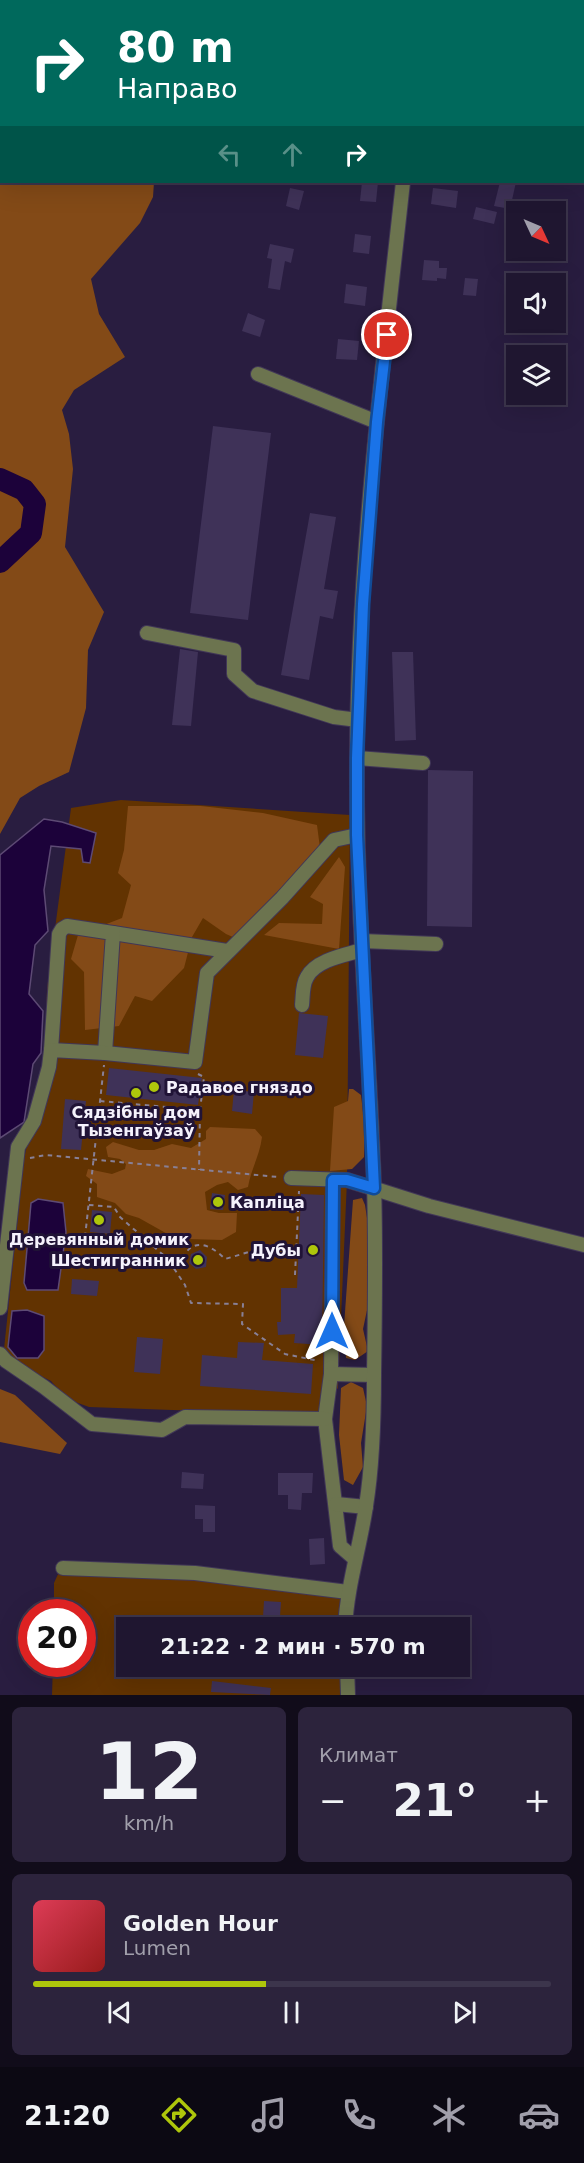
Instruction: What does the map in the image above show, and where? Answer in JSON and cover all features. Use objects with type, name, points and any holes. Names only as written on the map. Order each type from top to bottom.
[{"type":"street","points":[[346,1617],[348,1592],[366,1507],[372,1456],[374,1375],[374,1188],[357,835],[358,720],[363,604],[377,422],[404,183]]},
{"type":"street","points":[[258,374],[377,422]]},
{"type":"street","points":[[147,633],[234,650],[234,674],[253,691],[334,717],[358,720]]},
{"type":"street","points":[[357,758],[423,763]]},
{"type":"street","points":[[51,1050],[195,1062],[207,973],[282,898],[334,840],[357,835]]},
{"type":"street","points":[[0,1308],[18,1147],[34,1121],[50,1066],[59,934],[62,929],[67,926],[227,951]]},
{"type":"street","points":[[105,1053],[113,933]]},
{"type":"street","points":[[302,1005],[304,984],[311,971],[336,957],[362,946],[436,944]]},
{"type":"street","points":[[295,1179],[347,1180],[429,1206],[584,1245]]},
{"type":"street","points":[[333,1180],[332,1374],[325,1419],[340,1546],[355,1559]]},
{"type":"street","points":[[0,1354],[6,1361],[92,1424],[162,1430],[185,1417],[325,1419]]},
{"type":"street","points":[[332,1374],[374,1375]]},
{"type":"street","points":[[336,1504],[366,1507]]},
{"type":"street","points":[[63,1568],[195,1574],[348,1592]]},
{"type":"street","points":[[347,1677],[348,1695]]},
{"type":"path","points":[[85,1237],[105,1053]]},
{"type":"path","points":[[195,1062],[195,1074],[204,1077],[200,1110],[199,1170]]},
{"type":"path","points":[[100,1101],[200,1110]]},
{"type":"path","points":[[24,1159],[46,1155],[295,1179],[295,1275]]},
{"type":"path","points":[[89,1205],[114,1207],[120,1217],[169,1260],[185,1285],[191,1303],[243,1304],[242,1324],[285,1354],[320,1361],[332,1374]]},
{"type":"path","points":[[169,1260],[181,1261],[194,1246],[205,1244],[214,1248],[225,1259],[249,1252],[296,1255]]},
{"type":"shaded area","points":[[0,183],[154,183],[153,197],[140,223],[91,279],[99,314],[125,357],[74,390],[62,410],[69,434],[73,469],[65,547],[104,612],[88,650],[86,708],[69,772],[20,798],[0,834]]},
{"type":"shaded area","points":[[121,800],[350,815],[347,1180],[338,1388],[316,1415],[89,1407],[67,1399],[51,1381],[16,1364],[4,1349],[24,1159],[45,1061],[47,989],[71,808]]},
{"type":"shaded area","points":[[128,806],[201,806],[263,813],[317,825],[320,848],[235,938],[203,918],[192,937],[184,968],[152,1001],[135,996],[119,1026],[85,1030],[84,972],[71,959],[78,935],[122,918],[131,885],[118,873],[124,850]]},
{"type":"shaded area","points":[[44,819],[96,833],[90,863],[83,862],[81,849],[51,846],[44,890],[48,931],[35,945],[29,994],[43,1011],[41,1053],[33,1064],[24,1122],[0,1138],[0,855]]},
{"type":"shaded area","points":[[339,857],[345,867],[339,949],[264,935],[279,923],[322,924],[323,904],[310,897]]},
{"type":"shaded area","points":[[349,1089],[361,1095],[364,1157],[352,1169],[330,1171],[334,1107],[348,1101]]},
{"type":"shaded area","points":[[210,1127],[255,1129],[262,1137],[248,1187],[238,1190],[228,1182],[205,1192],[207,1210],[237,1213],[236,1232],[222,1240],[171,1236],[139,1218],[126,1214],[115,1203],[97,1197],[97,1184],[86,1176],[88,1169],[112,1174],[125,1169],[126,1164],[120,1159],[108,1157],[106,1147],[113,1142],[139,1150],[154,1150],[172,1144],[191,1148],[206,1139],[206,1131]]},
{"type":"shaded area","points":[[362,1198],[369,1231],[370,1296],[363,1329],[368,1351],[355,1360],[346,1358],[344,1326],[353,1200]]},
{"type":"shaded area","points":[[38,1199],[63,1203],[66,1232],[58,1290],[27,1290],[24,1283],[31,1203]]},
{"type":"shaded area","points":[[27,1310],[44,1316],[44,1350],[38,1358],[17,1358],[8,1347],[12,1311]]},
{"type":"shaded area","points":[[351,1382],[363,1388],[367,1406],[361,1443],[363,1467],[353,1485],[344,1480],[339,1435],[341,1388]]},
{"type":"shaded area","points":[[0,1389],[15,1395],[67,1443],[60,1454],[0,1442]]},
{"type":"shaded area","points":[[59,1572],[342,1587],[343,1617],[116,1617],[116,1677],[345,1677],[346,1695],[52,1695],[53,1677],[96,1677],[96,1599],[54,1599],[54,1583]]},
{"type":"building","points":[[362,183],[378,183],[376,202],[360,201]]},
{"type":"building","points":[[500,183],[516,183],[512,201],[506,201],[506,208],[494,206]]},
{"type":"building","points":[[290,188],[304,191],[299,210],[286,206]]},
{"type":"building","points":[[433,188],[458,191],[456,208],[431,204]]},
{"type":"building","points":[[476,207],[497,212],[494,224],[473,219]]},
{"type":"building","points":[[355,234],[371,236],[369,254],[353,252]]},
{"type":"building","points":[[270,244],[294,249],[291,263],[285,261],[280,290],[268,288],[272,259],[267,258]]},
{"type":"building","points":[[424,260],[439,261],[439,268],[447,268],[446,279],[422,280]]},
{"type":"building","points":[[465,278],[478,279],[476,296],[463,295]]},
{"type":"building","points":[[346,284],[367,287],[365,306],[344,303]]},
{"type":"building","points":[[248,313],[265,320],[260,337],[242,331]]},
{"type":"building","points":[[338,339],[359,341],[357,360],[336,359]]},
{"type":"building","points":[[213,426],[271,433],[248,620],[190,613]]},
{"type":"building","points":[[310,513],[336,517],[324,589],[338,591],[333,619],[320,616],[309,680],[281,675]]},
{"type":"building","points":[[180,649],[198,652],[191,726],[172,725]]},
{"type":"building","points":[[392,652],[413,652],[416,740],[395,741]]},
{"type":"building","points":[[428,770],[473,771],[472,927],[427,926]]},
{"type":"building","points":[[299,1013],[328,1016],[323,1058],[295,1055]]},
{"type":"building","name":"Радавое гняздо","points":[[109,1068],[202,1078],[198,1105],[106,1095]]},
{"type":"building","points":[[234,1090],[254,1092],[252,1114],[232,1111]]},
{"type":"building","points":[[65,1099],[86,1101],[81,1150],[61,1149]]},
{"type":"building","name":"Капліца","points":[[212,1193],[225,1195],[223,1210],[210,1209]]},
{"type":"building","name":"Дубы","points":[[301,1194],[324,1195],[322,1345],[294,1343],[295,1334],[278,1335],[277,1322],[281,1322],[281,1288],[297,1288]]},
{"type":"building","points":[[92,1210],[112,1212],[110,1234],[90,1232]]},
{"type":"building","name":"Шестигранник","points":[[200,1250],[207,1257],[206,1267],[196,1269],[189,1263],[191,1254]]},
{"type":"building","points":[[72,1279],[99,1281],[97,1296],[71,1294]]},
{"type":"building","points":[[137,1337],[163,1339],[160,1374],[134,1372]]},
{"type":"building","points":[[238,1342],[264,1343],[262,1360],[313,1364],[311,1394],[200,1386],[202,1355],[237,1358]]},
{"type":"building","points":[[182,1472],[204,1474],[203,1489],[181,1488]]},
{"type":"building","points":[[278,1473],[313,1473],[312,1493],[302,1493],[301,1510],[288,1509],[288,1495],[278,1495]]},
{"type":"building","points":[[195,1505],[215,1506],[215,1532],[203,1532],[203,1519],[195,1519]]},
{"type":"building","points":[[324,1538],[325,1564],[310,1565],[309,1539]]},
{"type":"building","points":[[264,1601],[281,1602],[280,1617],[263,1617]]},
{"type":"building","points":[[212,1681],[271,1688],[270,1695],[211,1692]]},
{"type":"waterway","points":[[0,479],[24,490],[35,504],[31,533],[0,562]]},
{"type":"place","name":"Радавое гняздо","points":[[154,1087]]},
{"type":"place","name":"Сядзібны дом Тызенгаўзаў","points":[[136,1093]]},
{"type":"place","name":"Капліца","points":[[218,1202]]},
{"type":"place","name":"Деревянный домик","points":[[99,1220]]},
{"type":"place","name":"Дубы","points":[[313,1250]]},
{"type":"place","name":"Шестигранник","points":[[198,1260]]},
{"type":"route","points":[[332,1331],[333,1180],[347,1180],[374,1188],[357,835],[357,758],[363,604],[377,422],[387,335]]}]
